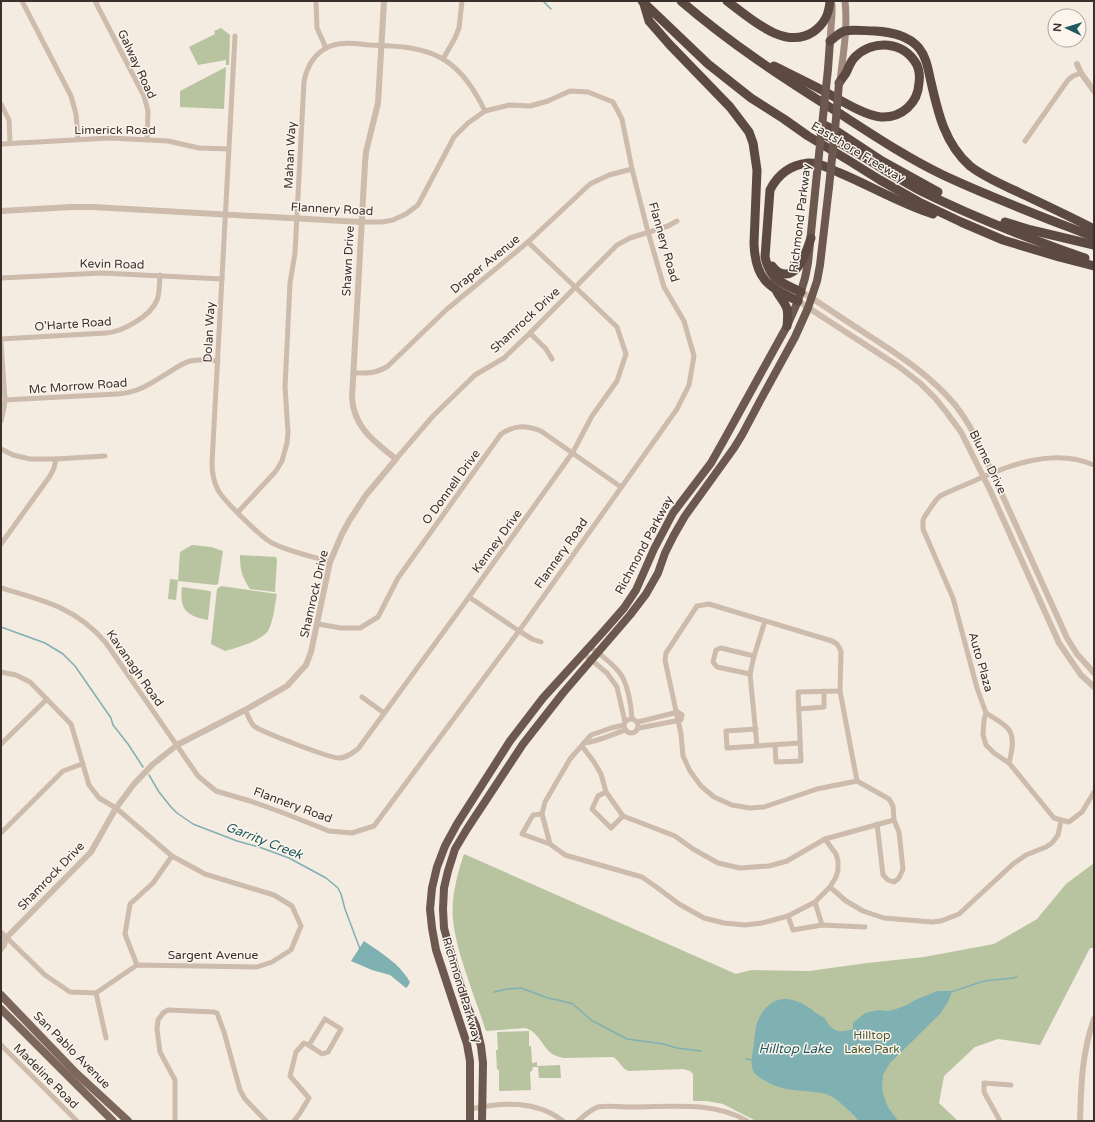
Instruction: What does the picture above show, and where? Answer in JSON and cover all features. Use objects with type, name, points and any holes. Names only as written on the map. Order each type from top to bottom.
[{"type":"highway","name":"Eastshore Freeway","points":[[642,1],[708,64],[751,98],[808,136],[880,180],[919,202],[1003,240],[1059,258],[1094,266]]},
{"type":"highway","points":[[642,1],[650,21],[730,107],[749,132],[753,143],[757,170],[754,232],[754,255],[756,264],[762,277],[772,287],[798,302]]},
{"type":"highway","name":"Eastshore Freeway","points":[[681,1],[719,33],[776,74],[904,154],[941,174],[1005,202],[1094,237]]},
{"type":"highway","points":[[727,1],[776,34],[794,38],[810,34],[820,27],[828,14],[831,1]]},
{"type":"highway","points":[[830,41],[846,30],[866,30],[902,36],[914,44],[922,52],[926,60],[937,109],[945,132],[951,143],[970,165],[988,178],[1094,229]]},
{"type":"highway","name":"Richmond Parkway","points":[[470,1121],[470,1061],[467,1044],[436,950],[432,928],[430,909],[432,888],[437,867],[445,846],[457,824],[510,741],[543,698],[624,608],[636,590],[654,549],[673,514],[710,462],[787,326],[798,302],[805,278],[811,238],[830,41]]},
{"type":"highway","points":[[746,52],[873,116],[881,117],[896,115],[907,109],[916,99],[920,80],[917,65],[907,53],[899,48],[889,45],[878,45],[869,47],[853,58],[839,83]]},
{"type":"highway","name":"Richmond Parkway","points":[[482,1121],[483,1064],[481,1046],[476,1026],[467,1006],[454,968],[444,928],[444,888],[455,849],[523,744],[563,693],[630,616],[646,594],[658,574],[665,553],[685,516],[742,435],[795,337],[812,298],[820,265],[839,83]]},
{"type":"highway","points":[[822,128],[923,192],[953,206],[1056,248],[1094,261]]},
{"type":"highway","points":[[801,292],[778,280],[771,274],[765,257],[770,190],[775,182],[789,168],[810,163],[823,165],[915,208],[961,222]]},
{"type":"highway","points":[[881,164],[954,200],[991,216],[1030,230],[1094,245]]},
{"type":"highway","points":[[766,249],[771,265],[775,271],[782,274],[790,274],[796,270],[803,260],[811,238]]},
{"type":"highway","points":[[776,290],[785,303],[788,311],[787,326]]},
{"type":"main road","points":[[830,41],[832,14],[831,1]]},
{"type":"main road","points":[[839,83],[846,30],[845,1]]},
{"type":"main road","name":"San Pablo Avenue","points":[[1,995],[76,1073],[128,1121]]},
{"type":"main road","name":"San Pablo Avenue","points":[[1,1009],[113,1121]]},
{"type":"street","points":[[22,1],[70,94],[76,111],[78,139]]},
{"type":"street","name":"Galway Road","points":[[95,1],[144,96],[148,111],[147,139]]},
{"type":"street","name":"Shawn Drive","points":[[384,1],[378,103],[366,152],[352,398],[354,410],[362,428],[370,438],[396,459]]},
{"type":"street","points":[[443,59],[459,28],[462,1]]},
{"type":"street","points":[[316,2],[317,28],[326,48]]},
{"type":"street","name":"Dolan Way","points":[[235,36],[212,463],[213,476],[220,494],[262,536],[273,543],[330,562]]},
{"type":"street","name":"Mahan Way","points":[[238,512],[276,471],[282,461],[287,443],[288,432],[285,387],[290,283],[295,253],[304,81],[312,61],[326,48],[341,43],[399,46],[416,49],[443,59],[457,70],[469,83],[485,111]]},
{"type":"street","points":[[1077,64],[1081,73],[1094,91]]},
{"type":"street","points":[[1025,141],[1068,80],[1081,73]]},
{"type":"street","name":"Flannery Road","points":[[1,211],[82,207],[382,222],[393,220],[406,214],[418,205],[454,137],[468,123],[485,111],[510,105],[530,106],[548,101],[570,91],[588,92],[614,102],[622,119],[632,169],[664,287],[684,321],[694,356],[689,385],[677,409],[519,631],[374,826],[352,833],[329,831],[250,801],[216,791],[198,776],[177,745]]},
{"type":"street","points":[[1,104],[9,120],[10,143]]},
{"type":"street","name":"Limerick Road","points":[[1,144],[110,138],[173,141],[199,148],[229,149]]},
{"type":"street","name":"Draper Avenue","points":[[353,373],[373,373],[388,366],[446,310],[528,242],[590,184],[609,175],[632,169]]},
{"type":"street","name":"Shamrock Drive","points":[[1,948],[4,945],[4,938],[91,852],[116,808],[138,779],[152,765],[177,745],[245,710],[287,686],[306,665],[318,624],[330,562],[342,534],[356,508],[366,495],[433,416],[475,375],[504,358],[576,288],[617,245],[630,238],[668,226],[677,221]]},
{"type":"street","name":"Kenney Drive","points":[[245,710],[254,726],[264,732],[328,755],[338,758],[349,756],[358,749],[573,452],[592,416],[617,381],[626,354],[617,327],[528,242]]},
{"type":"street","name":"Kevin Road","points":[[1,278],[97,273],[222,279]]},
{"type":"street","name":"O'Harte Road","points":[[1,339],[119,331],[142,317],[155,304],[158,296],[160,275]]},
{"type":"street","name":"Blume Drive","points":[[801,292],[926,375],[957,407],[970,427],[992,473],[1067,638],[1077,654],[1094,673]]},
{"type":"street","name":"Blume Drive","points":[[798,302],[894,364],[920,383],[948,413],[961,432],[983,477],[1059,643],[1081,674],[1094,687]]},
{"type":"street","points":[[530,333],[546,349],[552,359]]},
{"type":"street","points":[[1,343],[4,400],[1,421]]},
{"type":"street","name":"Mc Morrow Road","points":[[4,400],[124,394],[141,389],[186,362],[195,360],[218,361]]},
{"type":"street","name":"O Donnell Drive","points":[[318,624],[341,628],[360,628],[378,617],[398,578],[501,434],[509,429],[521,426],[532,427],[540,431],[573,452],[621,487]]},
{"type":"street","points":[[1,449],[24,459],[36,460],[105,456]]},
{"type":"street","name":"Auto Plaza","points":[[1061,821],[1054,818],[1009,763],[994,753],[986,745],[983,735],[986,713],[977,688],[953,598],[923,529],[923,524],[925,516],[936,500],[946,493],[992,473],[1041,458],[1076,460],[1094,465]]},
{"type":"street","points":[[1,544],[50,476],[56,459]]},
{"type":"street","name":"Kavanagh Road","points":[[1,588],[65,609],[92,628],[106,643],[177,745]]},
{"type":"street","points":[[469,596],[519,631],[532,639],[541,642]]},
{"type":"street","points":[[857,780],[840,691],[841,650],[837,644],[832,641],[709,604],[697,606],[666,653],[665,660],[675,712],[681,734],[683,756],[690,771],[701,786],[714,797],[732,805],[750,808],[764,808],[817,789],[857,780],[889,799],[893,806],[894,820],[899,832],[903,869],[899,878],[894,882],[888,880],[883,875],[877,824]]},
{"type":"street","points":[[757,746],[750,674],[765,621]]},
{"type":"street","points":[[590,647],[616,669],[623,678],[630,702],[632,718],[638,722]]},
{"type":"street","points":[[750,674],[717,667],[713,662],[716,650],[721,648],[754,656]]},
{"type":"street","points":[[584,654],[607,673],[617,687],[625,726],[632,733],[637,731],[638,728],[677,721]]},
{"type":"street","name":"Sargent Avenue","points":[[1,672],[16,675],[30,682],[71,724],[89,785],[99,798],[116,808],[172,856],[205,874],[274,895],[292,906],[302,926],[291,950],[272,962],[257,967],[137,965]]},
{"type":"street","points":[[798,709],[824,707],[824,691]]},
{"type":"street","points":[[775,745],[776,762],[801,761],[798,692],[840,691]]},
{"type":"street","points":[[362,697],[384,713]]},
{"type":"street","points":[[1,744],[47,699]]},
{"type":"street","points":[[638,722],[675,712]]},
{"type":"street","points":[[986,713],[1006,726],[1010,731],[1012,750],[1009,763]]},
{"type":"street","points":[[655,717],[656,724]]},
{"type":"street","points":[[625,726],[628,719],[632,718]]},
{"type":"street","points":[[638,722],[638,728]]},
{"type":"street","points":[[550,844],[542,814],[545,802],[570,759],[591,735],[611,728],[625,726]]},
{"type":"street","points":[[756,729],[726,731],[728,748],[800,743]]},
{"type":"street","points":[[583,745],[601,774],[606,792],[623,816],[675,836],[693,849],[718,863],[740,868],[769,866],[787,861],[825,839],[894,820]]},
{"type":"street","points":[[1,833],[63,772],[82,764]]},
{"type":"street","points":[[606,792],[598,796],[592,810],[611,828],[623,816]]},
{"type":"street","points":[[830,887],[846,902],[884,918],[941,922],[959,914],[1013,864],[1026,855],[1052,843],[1058,835],[1061,821],[1069,822],[1082,812],[1094,792]]},
{"type":"street","points":[[542,814],[533,814],[522,834],[550,844],[565,855],[642,878],[679,904],[704,918],[724,923],[745,925],[762,923],[788,916],[815,902],[830,887],[836,877],[838,861],[836,854],[825,839]]},
{"type":"street","points":[[1,932],[4,938],[45,975],[70,992],[96,993],[137,965],[125,934],[130,904],[153,883],[172,856]]},
{"type":"street","points":[[815,902],[822,925]]},
{"type":"street","points":[[788,916],[793,930],[822,925],[865,926]]},
{"type":"street","points":[[96,993],[106,1038]]},
{"type":"street","points":[[176,1121],[175,1080],[160,1052],[157,1029],[158,1020],[163,1013],[168,1010],[217,1013],[242,1095],[266,1121]]},
{"type":"street","points":[[294,1121],[309,1098],[290,1076],[296,1052],[304,1043],[309,1046],[313,1047],[322,1054],[328,1052],[341,1029],[325,1019],[309,1046]]},
{"type":"street","points":[[1080,1121],[1083,1069],[1088,1040],[1094,1019]]},
{"type":"street","name":"Madeline Road","points":[[1,1045],[77,1121]]},
{"type":"street","points":[[1000,1121],[984,1092],[984,1083],[1011,1085]]},
{"type":"street","points":[[470,1109],[482,1106],[522,1104],[546,1111],[563,1121]]},
{"type":"street","points":[[578,1121],[585,1114],[598,1107],[674,1106],[711,1108],[737,1115],[747,1121]]},
{"type":"green space","points":[[221,28],[230,35],[229,65],[226,65],[226,60],[198,65],[189,47],[215,34],[214,31]]},
{"type":"green space","points":[[226,67],[224,109],[180,107],[180,91]]},
{"type":"green space","points":[[192,545],[211,547],[223,551],[218,584],[178,581],[180,552]]},
{"type":"green space","points":[[240,555],[276,557],[275,592],[250,589],[242,573]]},
{"type":"green space","points":[[170,579],[178,580],[176,600],[168,599]]},
{"type":"green space","points":[[221,586],[277,594],[274,613],[268,631],[265,635],[248,644],[225,651],[211,644],[217,589]]},
{"type":"green space","points":[[182,587],[211,592],[208,620],[190,614],[186,611],[183,606],[181,595]]},
{"type":"green space","name":"Hilltop Lake Park","points":[[464,854],[736,974],[751,970],[809,971],[924,957],[994,944],[1037,919],[1066,884],[1094,863],[1094,948],[1090,948],[1040,1045],[998,1039],[975,1047],[944,1076],[939,1103],[958,1121],[756,1121],[723,1104],[707,1101],[693,1101],[693,1074],[690,1071],[683,1069],[629,1071],[626,1070],[613,1057],[564,1058],[556,1056],[548,1050],[537,1035],[525,1028],[486,1031],[460,955],[453,920],[455,886]]},
{"type":"green space","points":[[529,1031],[529,1046],[531,1046],[532,1063],[537,1062],[537,1066],[560,1065],[561,1078],[539,1078],[538,1067],[533,1067],[532,1071],[530,1072],[531,1090],[499,1091],[499,1070],[497,1069],[496,1050],[498,1050],[497,1032]]},
{"type":"water","points":[[364,941],[401,969],[410,982],[406,988],[390,975],[372,970],[351,961]]},
{"type":"water","name":"Hilltop Lake","points":[[938,991],[952,991],[948,1002],[940,1014],[890,1063],[883,1075],[882,1088],[884,1097],[888,1107],[898,1121],[859,1121],[834,1098],[821,1093],[782,1088],[762,1079],[757,1075],[752,1067],[757,1022],[765,1009],[774,1002],[785,999],[801,1003],[824,1017],[832,1028],[843,1031],[853,1029],[853,1023],[865,1013],[878,1010],[888,1011],[896,1009]]},
{"type":"waterway","points":[[543,1],[551,9]]},
{"type":"waterway","name":"Garrity Creek","points":[[1,627],[45,643],[63,654],[75,666],[111,718],[113,725],[143,767]]},
{"type":"waterway","name":"Garrity Creek","points":[[149,775],[159,792],[171,807],[193,824],[237,841],[289,858],[326,878],[338,888],[341,894],[360,949]]},
{"type":"waterway","name":"Garrity Creek","points":[[951,992],[984,981],[1014,978],[1017,976]]},
{"type":"waterway","name":"Garrity Creek","points":[[494,992],[521,988],[548,998],[573,1004],[591,1020],[627,1039],[701,1051]]},
{"type":"waterway","name":"Garrity Creek","points":[[746,1059],[752,1060]]}]
